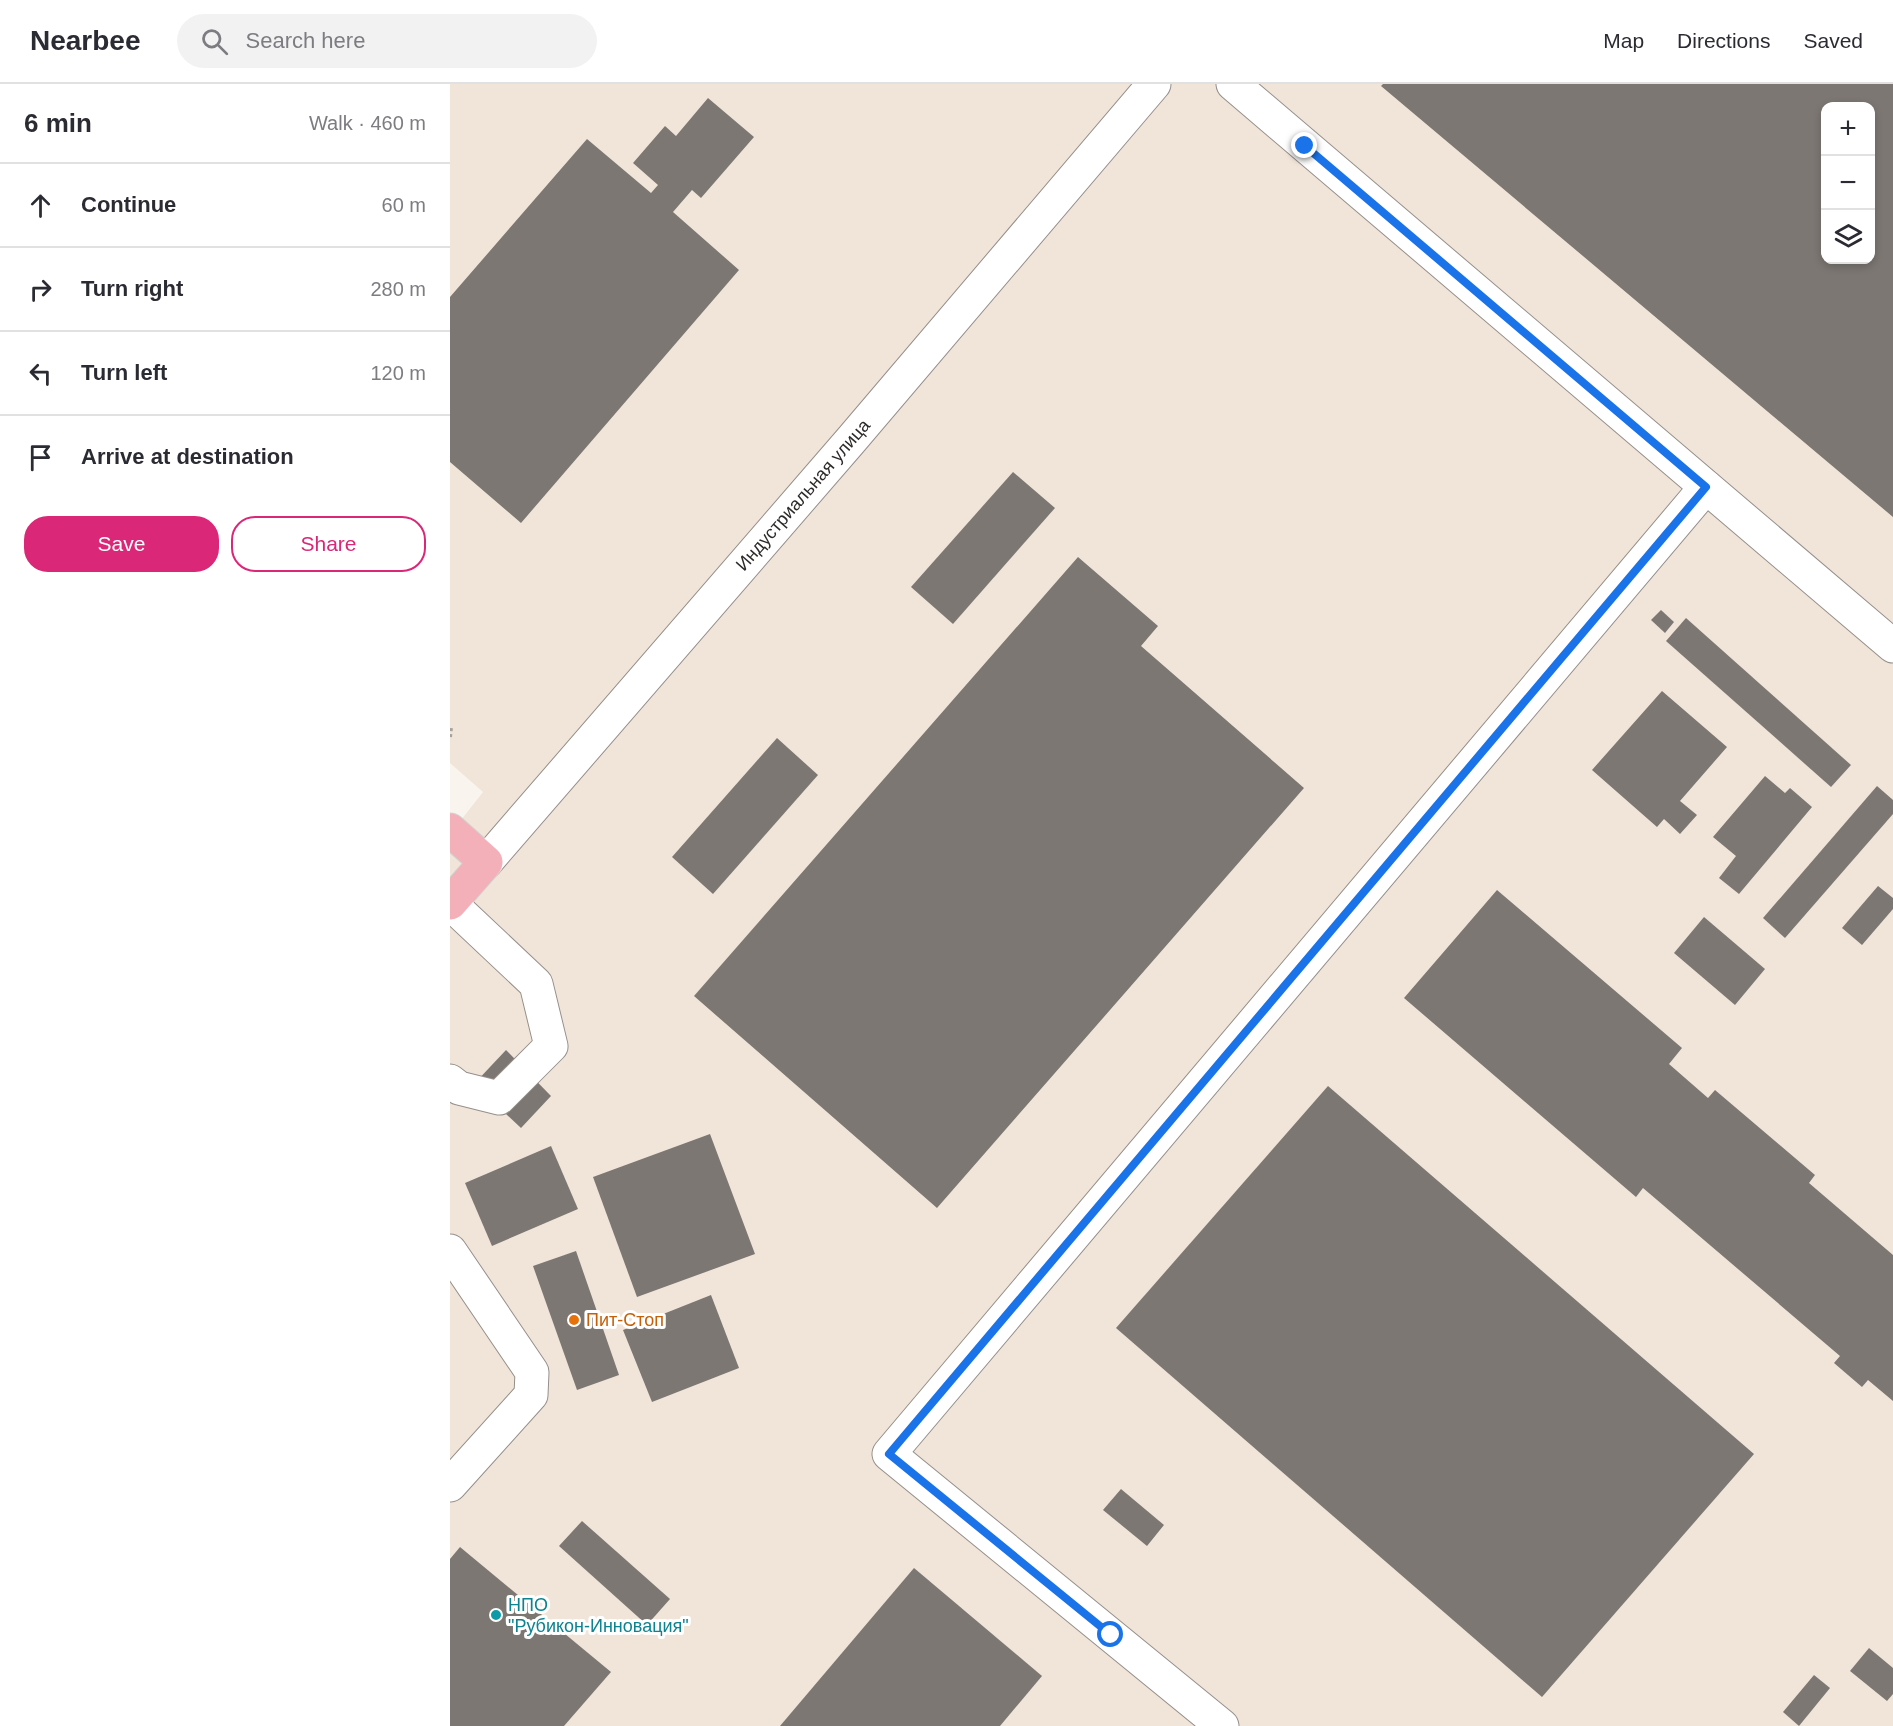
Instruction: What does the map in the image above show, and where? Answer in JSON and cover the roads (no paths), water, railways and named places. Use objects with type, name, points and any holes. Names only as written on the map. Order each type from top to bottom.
[{"type":"main road","points":[[450,830],[486,862]]},
{"type":"main road","name":"Индустриальная улица","points":[[450,903],[486,862]]},
{"type":"street","name":"Индустриальная улица","points":[[486,862],[852,439],[1154,84]]},
{"type":"street","points":[[1233,84],[1893,646]]},
{"type":"street","points":[[1222,1726],[889,1454],[1706,487]]},
{"type":"street","points":[[450,903],[536,984],[551,1046],[499,1098],[450,1084]]},
{"type":"street","points":[[450,1251],[532,1372],[531,1395],[450,1485]]},
{"type":"place","name":"Пит-Стоп","points":[[574,1320]]},
{"type":"place","name":"НПО \"Рубикон-Инновация\"","points":[[496,1615]]}]
